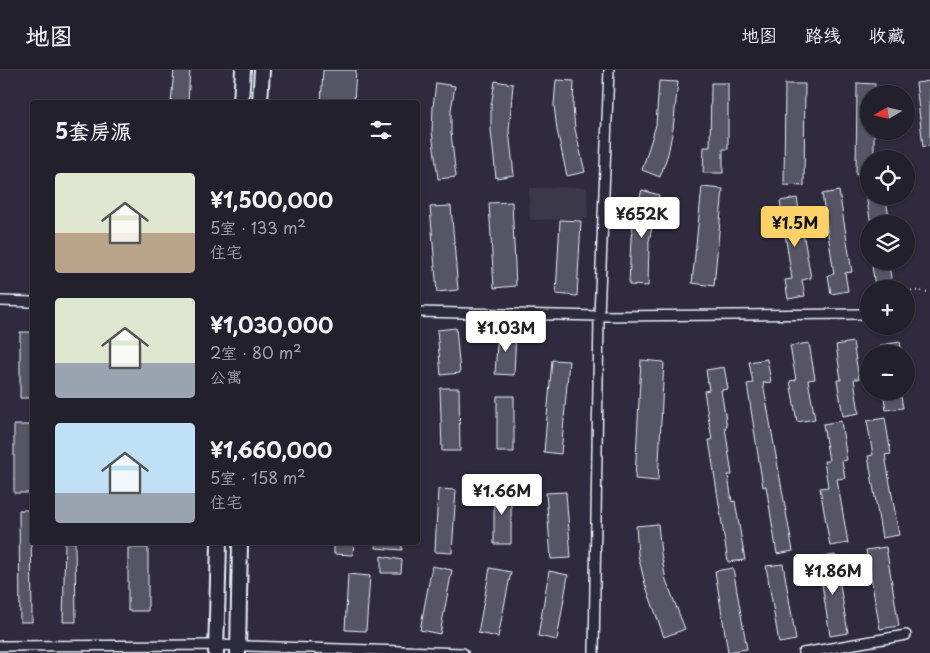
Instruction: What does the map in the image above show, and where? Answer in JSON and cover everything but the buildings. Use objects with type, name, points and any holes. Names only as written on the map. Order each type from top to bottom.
[{"type":"main road","points":[[240,100],[243,70]]},
{"type":"main road","points":[[260,100],[262,70]]},
{"type":"main road","points":[[217,649],[220,545]]},
{"type":"main road","points":[[238,649],[240,545]]},
{"type":"street","points":[[594,653],[600,316],[610,70]]},
{"type":"street","points":[[0,301],[30,302]]},
{"type":"street","points":[[420,312],[600,316],[860,314]]},
{"type":"street","points":[[803,653],[906,635]]},
{"type":"street","points":[[0,646],[463,653]]},
{"type":"path","points":[[915,291],[930,292]]},
{"type":"shaded area","points":[[587,187],[588,219],[530,220],[529,188]]}]
